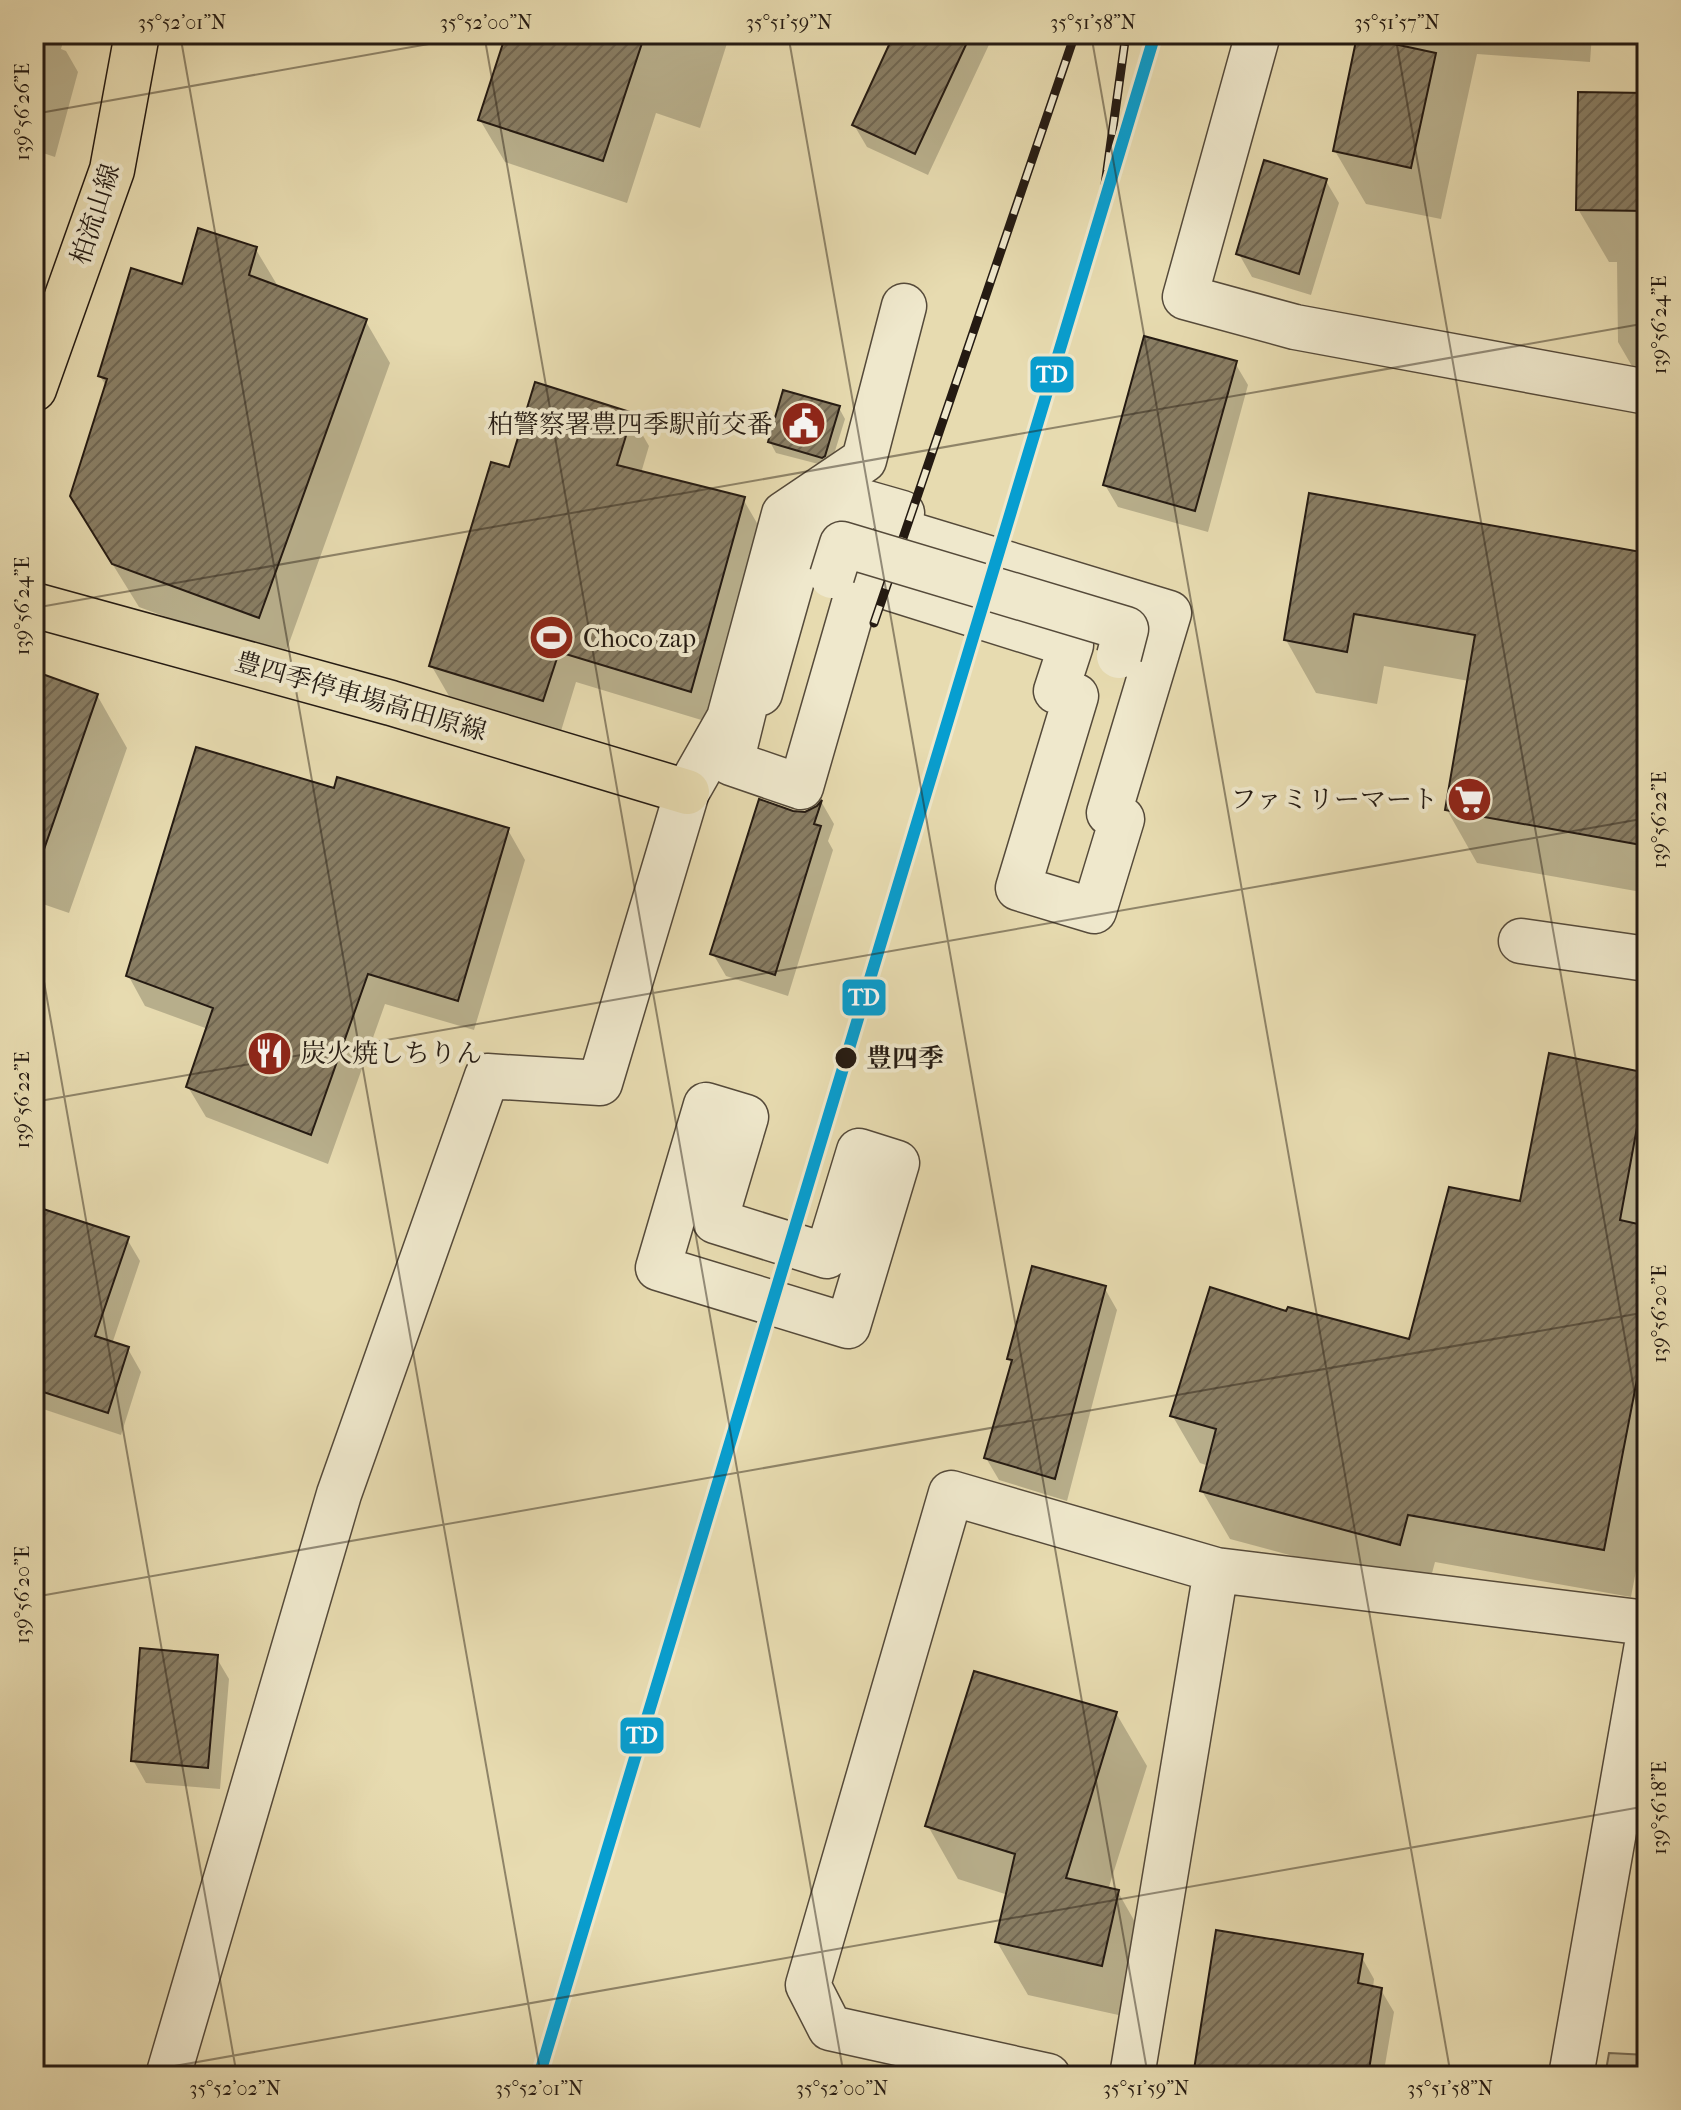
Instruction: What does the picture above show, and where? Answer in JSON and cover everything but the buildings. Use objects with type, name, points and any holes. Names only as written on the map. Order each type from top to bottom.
[{"type":"main road","name":"柏流山線","points":[[34,389],[112,170],[137,34]]},
{"type":"main road","name":"豊四季停車場高田原線","points":[[34,605],[391,703],[687,792]]},
{"type":"street","points":[[1258,34],[1185,297],[1295,327],[1647,392]]},
{"type":"street","points":[[168,2076],[339,1494],[487,1076],[600,1083],[687,792],[729,718],[784,514],[864,460],[904,306]]},
{"type":"street","points":[[860,501],[902,513],[896,530],[1169,613],[1109,813],[1122,819],[1094,911],[1018,888],[1076,696],[1056,691],[1071,645],[861,579],[801,787],[731,763],[748,694],[760,693],[813,506],[854,518],[860,501]]},
{"type":"street","points":[[832,576],[842,544],[1126,629],[1119,656]]},
{"type":"street","points":[[1521,941],[1647,959]]},
{"type":"street","points":[[706,1105],[746,1117],[715,1221],[827,1256],[859,1151],[897,1163],[848,1326],[658,1268],[706,1105]]},
{"type":"street","points":[[692,1217],[687,1243],[702,1248],[837,1290],[844,1265]]},
{"type":"street","points":[[1048,2076],[830,2028],[808,1985],[951,1493],[1216,1570],[1647,1623]]},
{"type":"street","points":[[1132,2076],[1216,1570]]},
{"type":"street","points":[[1571,2076],[1647,1644]]},
{"type":"green space","points":[[1609,2053],[1647,2055],[1647,2076],[1605,2076]]},
{"type":"railway","points":[[874,623],[1075,34]]},
{"type":"railway","points":[[1102,206],[1126,34]]},
{"type":"transit line","name":"TD","points":[[539,2076],[1155,34]]},
{"type":"place","name":"柏警察署豊四季駅前交番","points":[[804,424]]},
{"type":"place","name":"Choco zap","points":[[552,638]]},
{"type":"place","name":"ファミリーマート","points":[[1469,799]]},
{"type":"place","name":"炭火焼しちりん","points":[[269,1053]]},
{"type":"place","name":"豊四季","points":[[846,1058]]}]
